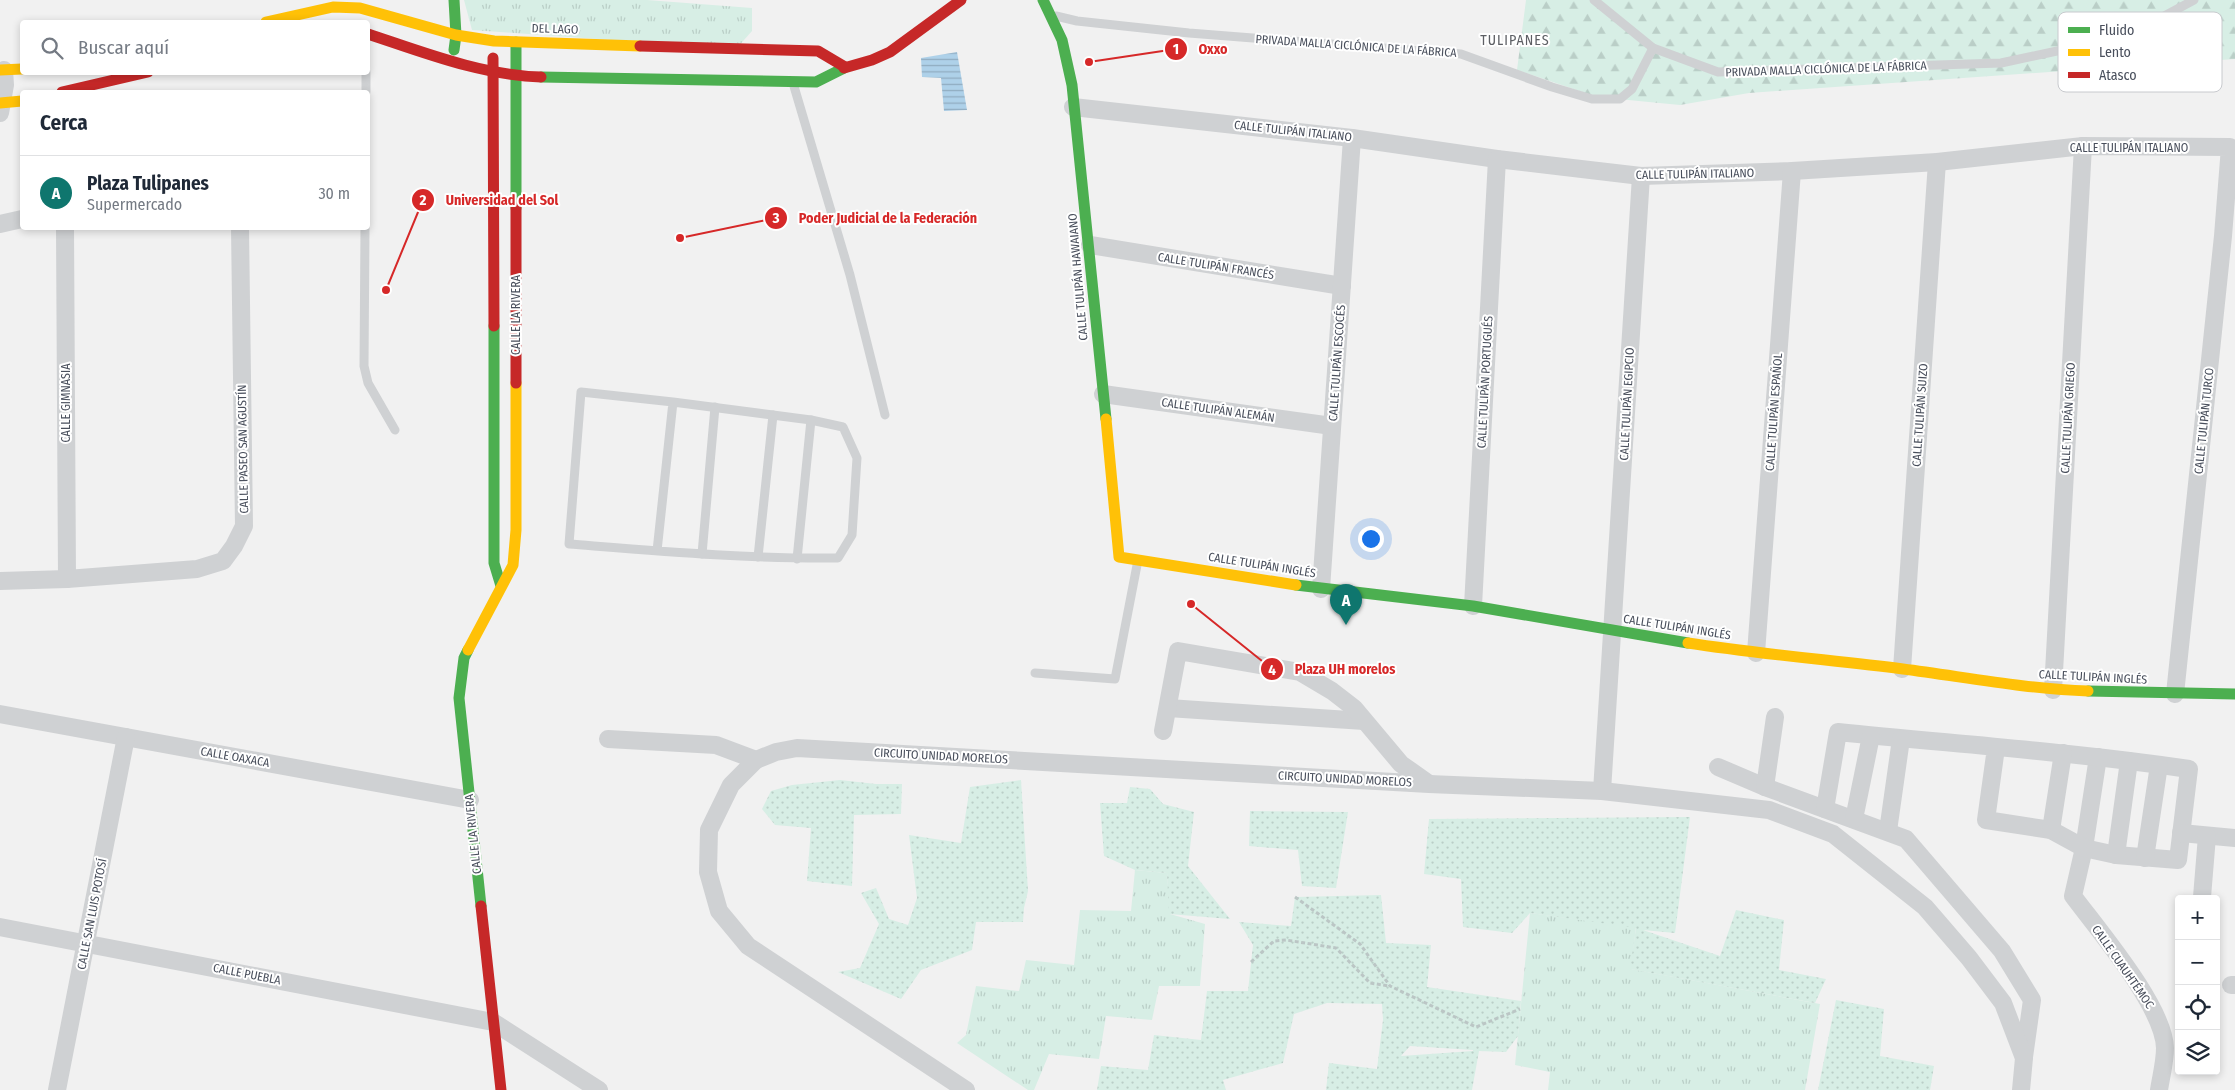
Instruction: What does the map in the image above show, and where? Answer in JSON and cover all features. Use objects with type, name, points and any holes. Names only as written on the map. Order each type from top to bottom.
[{"type":"street","points":[[452,62],[456,35],[454,0]]},
{"type":"street","name":"CALLE TULIPÁN HAWAIANO","points":[[1043,0],[1053,15],[1066,54],[1090,245],[1119,557]]},
{"type":"street","points":[[370,35],[452,62],[493,73],[516,76],[816,82],[845,67],[872,60],[890,52],[926,28],[957,2]]},
{"type":"street","name":"DEL LAGO","points":[[275,20],[333,7],[360,8],[456,35],[494,41],[818,51],[845,67]]},
{"type":"street","name":"CALLE LA RIVERA","points":[[494,41],[494,563],[501,586]]},
{"type":"street","name":"CALLE LA RIVERA","points":[[501,1090],[459,698],[464,658],[513,565],[516,530],[516,42]]},
{"type":"street","points":[[20,69],[2,70],[1,107],[20,102]]},
{"type":"street","points":[[65,89],[133,75]]},
{"type":"street","name":"CALLE TULIPÁN ITALIANO","points":[[1073,107],[1352,138],[1497,159],[1641,176],[1792,171],[1937,162],[2083,146],[2230,148]]},
{"type":"street","name":"CALLE TULIPÁN ESCOCÉS","points":[[1321,589],[1352,138]]},
{"type":"street","name":"CALLE TULIPÁN GRIEGO","points":[[2053,690],[2083,146]]},
{"type":"street","name":"CALLE TULIPÁN TURCO","points":[[2175,694],[2229,237],[2230,148]]},
{"type":"street","name":"CALLE TULIPÁN PORTUGUÉS","points":[[1473,606],[1497,159]]},
{"type":"street","name":"CALLE TULIPÁN SUIZO","points":[[1902,669],[1937,162]]},
{"type":"street","name":"CALLE TULIPÁN ESPAÑOL","points":[[1756,653],[1792,171]]},
{"type":"street","name":"CALLE TULIPÁN EGIPCIO","points":[[1613,632],[1641,176]]},
{"type":"street","points":[[0,224],[20,219]]},
{"type":"street","name":"CALLE GIMNASIA","points":[[65,230],[67,579]]},
{"type":"street","name":"CALLE PASEO SAN AGUSTÍN","points":[[0,581],[67,579],[197,569],[223,561],[234,546],[244,526],[240,230]]},
{"type":"street","name":"CALLE TULIPÁN FRANCÉS","points":[[1090,245],[1342,286]]},
{"type":"street","name":"CALLE TULIPÁN ALEMÁN","points":[[1103,394],[1332,426]]},
{"type":"street","points":[[494,530],[516,530]]},
{"type":"street","name":"CALLE TULIPÁN INGLÉS","points":[[1119,557],[1321,589],[1473,606],[1613,632],[1756,653],[1902,669],[2053,690],[2235,694]]},
{"type":"street","points":[[1602,791],[1613,632]]},
{"type":"street","points":[[1163,731],[1178,651],[1300,672],[1332,691],[1354,708],[1402,764],[1429,784]]},
{"type":"street","points":[[1168,708],[1364,721]]},
{"type":"street","name":"CALLE OAXACA","points":[[0,714],[470,800]]},
{"type":"street","points":[[1765,787],[1775,717]]},
{"type":"street","points":[[1825,809],[1838,732],[1996,748],[2063,752],[2159,764],[2190,769],[2178,860],[2116,855],[2084,848],[2050,830],[1986,820],[1996,748]]},
{"type":"street","points":[[1854,819],[1871,736]]},
{"type":"street","name":"CALLE SAN LUIS POTOSÍ","points":[[58,1090],[126,737]]},
{"type":"street","points":[[608,739],[716,745],[756,760]]},
{"type":"street","points":[[1888,831],[1901,739]]},
{"type":"street","name":"CIRCUITO UNIDAD MORELOS","points":[[966,1090],[748,946],[719,910],[708,872],[709,830],[731,785],[756,760],[776,752],[797,748],[1429,784],[1602,791],[1769,810],[1833,834],[1924,907],[1963,951],[2003,1003],[2024,1058],[2021,1090]]},
{"type":"street","points":[[2050,830],[2063,752]]},
{"type":"street","name":"CALLE CUAUHTÉMOC","points":[[2098,757],[2084,848],[2073,896],[2146,997],[2159,1021],[2164,1048],[2159,1090]]},
{"type":"street","points":[[2116,855],[2129,761]]},
{"type":"street","points":[[2144,858],[2159,764]]},
{"type":"street","points":[[1718,767],[1765,787],[1906,839],[2002,951],[2032,1000],[2024,1058]]},
{"type":"street","points":[[2181,833],[2235,838]]},
{"type":"street","points":[[2202,895],[2207,836]]},
{"type":"street","name":"CALLE PUEBLA","points":[[0,927],[493,1022]]},
{"type":"street","points":[[493,1022],[599,1090]]},
{"type":"lane","points":[[1594,0],[1653,48]]},
{"type":"lane","name":"PRIVADA MALLA CICLÓNICA DE LA FÁBRICA","points":[[2171,12],[2194,0]]},
{"type":"lane","name":"PRIVADA MALLA CICLÓNICA DE LA FÁBRICA","points":[[1053,15],[1077,21],[1189,33],[1461,54],[1552,87],[1592,99],[1620,99],[1632,89],[1653,48],[1718,72],[2001,63],[2058,51]]},
{"type":"lane","points":[[366,75],[366,90]]},
{"type":"lane","points":[[793,83],[850,275],[885,414]]},
{"type":"lane","points":[[365,230],[364,366],[368,382],[395,430]]},
{"type":"lane","points":[[581,392],[715,407],[773,414],[843,427],[857,458],[852,535],[838,558],[797,559],[758,557],[569,544],[581,392]]},
{"type":"lane","points":[[656,551],[672,402]]},
{"type":"lane","points":[[702,554],[715,407]]},
{"type":"lane","points":[[758,557],[773,414]]},
{"type":"lane","points":[[797,559],[811,420]]},
{"type":"lane","points":[[1034,673],[1115,679],[1138,560]]},
{"type":"path","points":[[1294,897],[1360,944],[1390,986]]},
{"type":"path","points":[[1251,962],[1274,941],[1286,940],[1336,948],[1370,983],[1390,986],[1476,1027],[1520,1009]]},
{"type":"green space","points":[[464,0],[647,0],[752,8],[752,31],[736,49],[472,30]]},
{"type":"green space","points":[[1526,0],[2235,0],[2235,59],[2222,60],[2222,12],[2058,12],[2058,71],[1749,93],[1680,105],[1597,97],[1517,70]]},
{"type":"green space","points":[[840,780],[876,784],[902,784],[901,814],[854,815],[852,886],[807,881],[811,828],[775,825],[762,809],[771,791],[792,785]]},
{"type":"green space","points":[[1021,780],[1028,891],[1023,922],[976,922],[972,950],[921,970],[901,999],[838,972],[860,968],[879,924],[861,893],[876,888],[889,919],[908,925],[917,898],[909,835],[961,843],[970,787]]},
{"type":"green space","points":[[1130,787],[1150,789],[1163,804],[1194,812],[1188,866],[1230,919],[1169,914],[1167,873],[1135,870],[1104,856],[1100,803],[1127,803]]},
{"type":"green space","points":[[1250,811],[1348,812],[1336,888],[1302,886],[1298,850],[1249,846]]},
{"type":"green space","points":[[1690,817],[1675,933],[1643,930],[1720,956],[1736,910],[1784,920],[1779,970],[1826,979],[1815,1003],[1630,969],[1636,928],[1530,913],[1512,933],[1463,927],[1461,879],[1424,874],[1429,819]]},
{"type":"green space","points":[[1135,870],[1167,873],[1170,914],[1205,924],[1200,986],[1159,986],[1152,1020],[1106,1016],[1099,1059],[1049,1054],[1034,1090],[1028,1090],[957,1043],[966,1035],[976,986],[1019,991],[1026,960],[1074,965],[1080,910],[1131,911]]},
{"type":"green space","points":[[1381,895],[1386,943],[1431,945],[1427,987],[1521,1001],[1518,1036],[1506,1052],[1479,1051],[1472,1090],[1326,1090],[1329,1063],[1377,1069],[1383,1020],[1382,1004],[1327,1003],[1294,1014],[1283,1063],[1223,1080],[1226,1090],[1097,1090],[1101,1066],[1148,1070],[1154,1035],[1201,1040],[1207,991],[1248,991],[1253,945],[1239,922],[1291,926],[1295,897]],"holes":[[[1410,1046],[1473,1051],[1401,1056]]]},
{"type":"green space","points":[[1530,913],[1636,927],[1631,969],[1820,1004],[1805,1090],[1548,1090],[1550,1072],[1515,1065]]},
{"type":"green space","points":[[1836,1000],[1884,1009],[1880,1056],[1934,1066],[1930,1090],[1818,1090]]},
{"type":"water","points":[[957,52],[967,110],[944,111],[941,78],[922,77],[921,58]]},
{"type":"traffic: fast","points":[[454,0],[456,35],[454,50]]},
{"type":"traffic: fast","points":[[1043,0],[1062,40],[1072,85],[1106,419]]},
{"type":"traffic: fast","points":[[516,42],[516,208]]},
{"type":"traffic: fast","points":[[541,77],[816,82],[844,68]]},
{"type":"traffic: fast","points":[[494,326],[494,563],[501,586]]},
{"type":"traffic: fast","points":[[1296,585],[1473,606],[1688,643]]},
{"type":"traffic: fast","points":[[468,650],[464,658],[459,698],[481,906]]},
{"type":"traffic: fast","points":[[2088,691],[2235,694]]},
{"type":"traffic: slow","points":[[275,20],[333,7],[360,8],[456,35],[494,41],[640,46]]},
{"type":"traffic: slow","points":[[0,70],[20,69]]},
{"type":"traffic: slow","points":[[0,103],[20,101]]},
{"type":"traffic: slow","points":[[468,650],[513,565],[516,530],[516,383]]},
{"type":"traffic: slow","points":[[1106,419],[1119,557],[1296,585]]},
{"type":"traffic: slow","points":[[1688,643],[2019,685],[2088,691]]},
{"type":"traffic: jam","points":[[844,68],[872,60],[890,52],[961,0]]},
{"type":"traffic: jam","points":[[370,35],[475,68],[541,77]]},
{"type":"traffic: jam","points":[[640,46],[818,51],[845,67]]},
{"type":"traffic: jam","points":[[493,58],[494,326]]},
{"type":"traffic: jam","points":[[71,90],[135,75]]},
{"type":"traffic: jam","points":[[516,208],[516,383]]},
{"type":"traffic: jam","points":[[481,906],[501,1090]]},
{"type":"place","name":"Oxxo","points":[[1089,62]]},
{"type":"place","name":"Poder Judicial de la Federación","points":[[680,238]]},
{"type":"place","name":"Universidad del Sol","points":[[386,290]]},
{"type":"place","name":"Plaza UH morelos","points":[[1191,604]]},
{"type":"place","name":"Plaza Tulipanes","points":[[1346,625]]},
{"type":"district","name":"TULIPANES","points":[[1515,40]]}]
